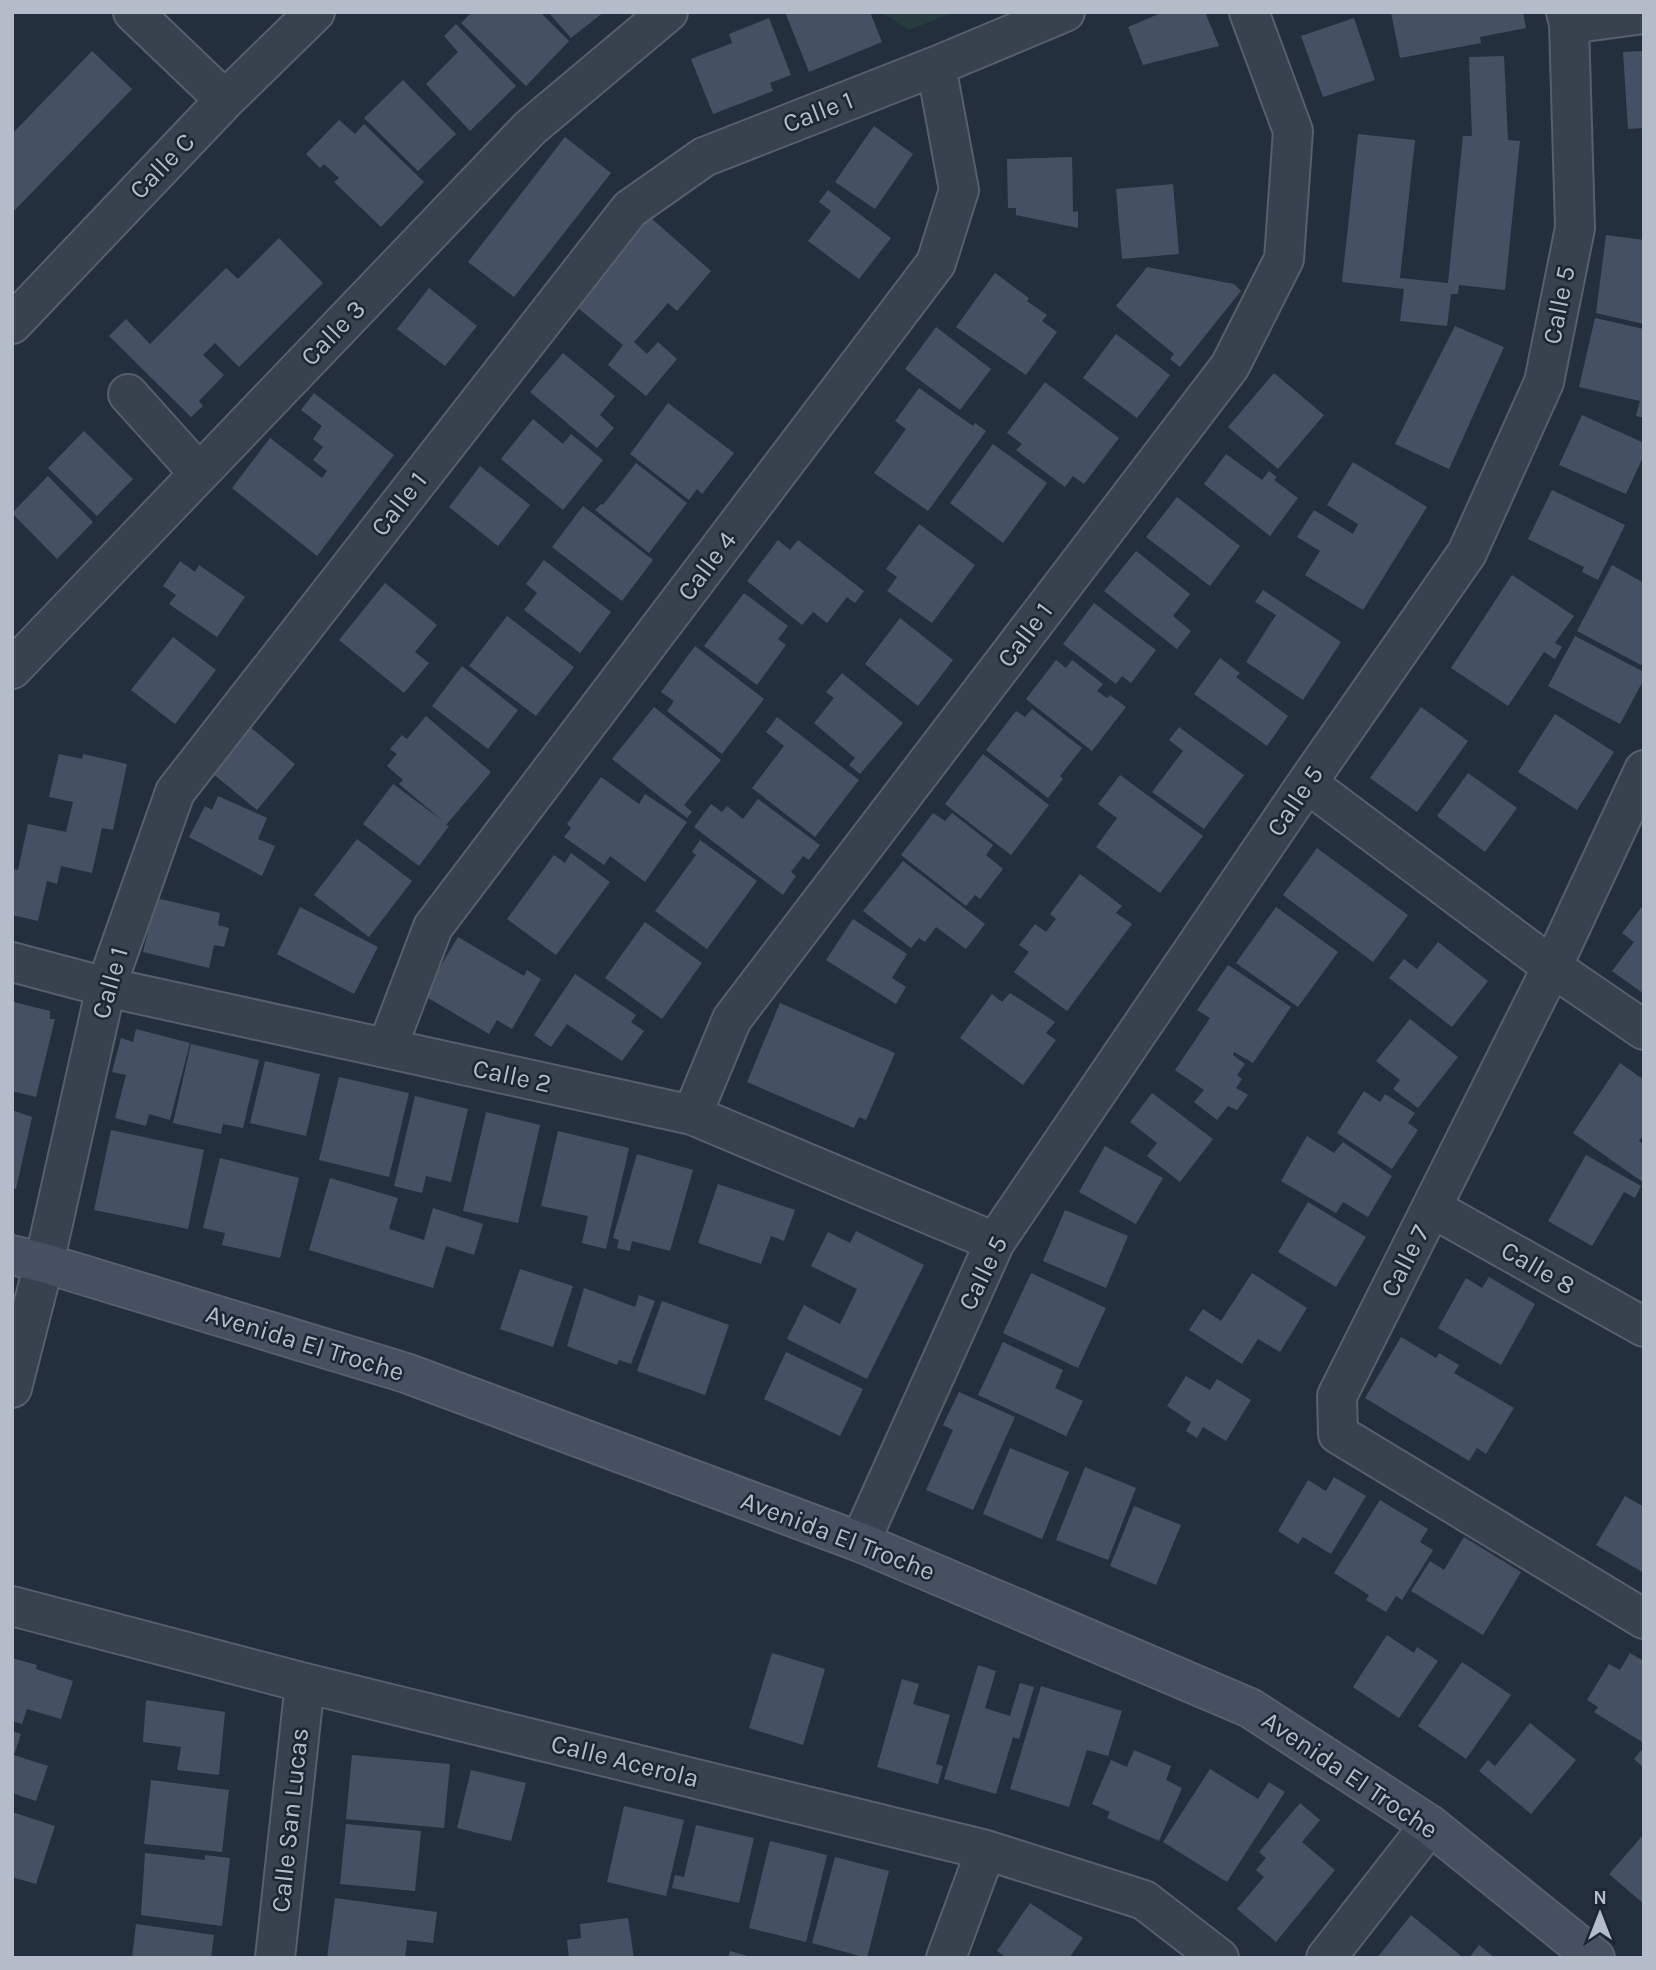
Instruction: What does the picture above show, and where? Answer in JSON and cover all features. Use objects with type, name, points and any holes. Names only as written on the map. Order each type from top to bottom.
[{"type":"street","points":[[133,12],[225,100]]},
{"type":"street","name":"Calle C","points":[[12,324],[225,100],[315,12]]},
{"type":"street","name":"Calle 3","points":[[12,669],[530,128],[668,12]]},
{"type":"street","name":"Calle 1","points":[[12,1388],[28,1259],[106,987],[175,792],[629,209],[704,157],[1065,12]]},
{"type":"street","name":"Calle 1","points":[[692,1115],[732,1019],[1230,366],[1284,258],[1293,131],[1249,12]]},
{"type":"street","points":[[1567,18],[1644,14]]},
{"type":"street","name":"Calle 5","points":[[860,1542],[995,1242],[1466,553],[1544,382],[1575,228],[1567,18]]},
{"type":"street","name":"Calle 4","points":[[387,1048],[433,927],[936,264],[959,190],[936,66]]},
{"type":"street","points":[[128,394],[199,473]]},
{"type":"street","name":"Calle 7","points":[[1644,770],[1552,967],[1337,1396],[1338,1434],[1644,1619]]},
{"type":"street","points":[[1307,783],[1552,967],[1644,1030]]},
{"type":"street","name":"Calle 2","points":[[12,962],[106,987],[692,1115],[995,1242]]},
{"type":"street","name":"Calle 8","points":[[1432,1208],[1644,1327]]},
{"type":"street","name":"Avenida El Troche","points":[[28,1259],[406,1373],[860,1542],[1250,1708],[1430,1825],[1595,1958]]},
{"type":"street","name":"Calle Acerola","points":[[12,1606],[305,1683],[986,1850],[1144,1900],[1219,1958]]},
{"type":"street","name":"Calle San Lucas","points":[[275,1958],[305,1683]]},
{"type":"street","points":[[1326,1958],[1430,1825]]},
{"type":"street","points":[[946,1958],[986,1850]]},
{"type":"green space","points":[[881,12],[954,12],[909,30]]},
{"type":"building","points":[[472,12],[540,12],[569,41],[526,86],[461,23]]},
{"type":"building","points":[[548,12],[604,12],[571,38]]},
{"type":"building","points":[[785,12],[870,12],[882,42],[809,72]]},
{"type":"building","points":[[1163,12],[1205,12],[1219,46],[1143,65],[1128,27]]},
{"type":"building","points":[[1391,12],[1523,12],[1526,28],[1480,37],[1481,43],[1400,58]]},
{"type":"building","points":[[769,18],[791,75],[770,83],[773,91],[713,114],[691,59],[732,43],[729,34]]},
{"type":"building","points":[[1354,18],[1375,80],[1323,97],[1301,36]]},
{"type":"building","points":[[456,24],[516,86],[470,131],[426,84],[458,52],[444,36]]},
{"type":"building","points":[[92,51],[132,89],[12,213],[12,134]]},
{"type":"building","points":[[1644,51],[1644,128],[1628,129],[1623,52]]},
{"type":"building","points":[[1504,56],[1508,140],[1520,141],[1505,290],[1459,285],[1458,294],[1451,294],[1447,326],[1400,321],[1404,289],[1342,282],[1358,134],[1415,140],[1400,278],[1448,283],[1463,136],[1472,136],[1469,57]]},
{"type":"building","points":[[403,80],[456,134],[418,171],[364,118]]},
{"type":"building","points":[[339,120],[355,134],[364,124],[424,182],[381,227],[334,182],[339,178],[324,164],[320,168],[306,154]]},
{"type":"building","points":[[874,126],[913,154],[875,209],[835,182]]},
{"type":"building","points":[[565,137],[611,173],[514,297],[468,262]]},
{"type":"building","points":[[1072,157],[1073,212],[1078,211],[1078,228],[1016,215],[1016,208],[1008,208],[1007,159]]},
{"type":"building","points":[[1173,184],[1179,254],[1122,259],[1116,189]]},
{"type":"building","points":[[828,190],[891,238],[859,279],[808,241],[831,211],[819,202]]},
{"type":"building","points":[[650,217],[711,271],[677,311],[668,303],[634,342],[647,354],[658,342],[677,359],[646,396],[608,365],[623,345],[573,304]]},
{"type":"building","points":[[1606,235],[1644,240],[1644,324],[1596,313]]},
{"type":"building","points":[[279,238],[323,283],[239,367],[215,343],[203,355],[224,375],[199,401],[203,406],[191,417],[109,336],[126,319],[150,344],[226,268],[238,279]]},
{"type":"building","points":[[1147,267],[1234,284],[1241,291],[1180,367],[1170,359],[1174,354],[1116,306]]},
{"type":"building","points":[[995,273],[1047,315],[1042,321],[1057,332],[1026,375],[956,327]]},
{"type":"building","points":[[429,288],[477,326],[445,366],[397,329]]},
{"type":"building","points":[[1595,318],[1644,329],[1644,418],[1636,416],[1640,401],[1579,387]]},
{"type":"building","points":[[1455,326],[1504,347],[1449,469],[1395,444]]},
{"type":"building","points":[[936,327],[991,369],[960,410],[905,369]]},
{"type":"building","points":[[1116,334],[1170,375],[1137,418],[1083,378]]},
{"type":"building","points":[[563,353],[615,396],[600,415],[614,428],[597,448],[530,392]]},
{"type":"building","points":[[1274,373],[1324,415],[1278,469],[1228,427]]},
{"type":"building","points":[[1045,382],[1119,438],[1084,484],[1073,476],[1065,487],[1016,450],[1022,444],[1007,433]]},
{"type":"building","points":[[919,388],[973,426],[975,423],[986,431],[928,511],[874,473],[906,429],[895,421]]},
{"type":"building","points":[[314,393],[394,455],[317,556],[232,488],[270,438],[322,478],[327,471],[313,460],[323,447],[313,439],[322,426],[301,410]]},
{"type":"building","points":[[668,403],[734,453],[702,494],[697,489],[689,500],[630,454]]},
{"type":"building","points":[[1582,415],[1644,443],[1644,455],[1626,494],[1559,465]]},
{"type":"building","points":[[533,419],[563,444],[571,434],[603,460],[563,510],[501,459]]},
{"type":"building","points":[[84,431],[133,479],[97,516],[48,468]]},
{"type":"building","points":[[993,444],[1047,483],[1003,543],[950,503]]},
{"type":"building","points":[[1226,454],[1262,480],[1269,471],[1277,477],[1274,480],[1298,498],[1270,536],[1204,484]]},
{"type":"building","points":[[1353,462],[1427,507],[1363,610],[1305,575],[1320,551],[1297,537],[1314,510],[1353,534],[1358,524],[1327,505]]},
{"type":"building","points":[[636,463],[687,503],[649,553],[595,510],[603,505]]},
{"type":"building","points":[[480,466],[530,505],[498,546],[449,507]]},
{"type":"building","points":[[48,476],[93,522],[57,559],[12,513]]},
{"type":"building","points":[[1552,490],[1625,525],[1598,580],[1582,572],[1584,567],[1528,539]]},
{"type":"building","points":[[1177,497],[1240,546],[1210,586],[1146,537]]},
{"type":"building","points":[[583,506],[653,560],[622,601],[552,547]]},
{"type":"building","points":[[919,524],[975,565],[932,623],[887,591],[897,577],[886,569]]},
{"type":"building","points":[[778,540],[790,550],[798,540],[864,591],[855,603],[847,597],[827,623],[813,612],[802,625],[747,581]]},
{"type":"building","points":[[1136,551],[1190,594],[1173,616],[1191,631],[1177,649],[1104,591]]},
{"type":"building","points":[[544,560],[611,612],[580,653],[524,610],[537,593],[526,584]]},
{"type":"building","points":[[180,561],[195,572],[199,565],[245,597],[217,637],[169,604],[176,595],[163,586]]},
{"type":"building","points":[[1612,565],[1644,583],[1644,660],[1641,665],[1577,631]]},
{"type":"building","points":[[1512,575],[1574,616],[1555,643],[1562,647],[1555,659],[1544,652],[1508,706],[1451,668]]},
{"type":"building","points":[[385,583],[437,625],[415,652],[429,663],[404,693],[339,640]]},
{"type":"building","points":[[1263,590],[1341,642],[1303,700],[1246,662],[1276,615],[1255,602]]},
{"type":"building","points":[[744,593],[788,626],[778,639],[786,645],[757,685],[704,646]]},
{"type":"building","points":[[1094,603],[1156,650],[1131,683],[1122,676],[1116,684],[1063,644]]},
{"type":"building","points":[[507,616],[574,667],[536,716],[469,666]]},
{"type":"building","points":[[900,618],[953,660],[918,706],[865,664]]},
{"type":"building","points":[[1575,636],[1644,672],[1644,679],[1620,724],[1548,686]]},
{"type":"building","points":[[173,637],[216,670],[175,724],[131,690]]},
{"type":"building","points":[[695,646],[764,699],[722,754],[667,711],[674,701],[661,692]]},
{"type":"building","points":[[1220,658],[1240,673],[1236,677],[1288,716],[1267,746],[1194,694]]},
{"type":"building","points":[[1056,660],[1066,668],[1072,660],[1103,684],[1097,691],[1107,698],[1110,695],[1126,707],[1092,751],[1026,699]]},
{"type":"building","points":[[462,666],[518,710],[488,749],[432,706]]},
{"type":"building","points":[[842,673],[903,723],[860,774],[849,765],[855,758],[814,723],[834,698],[826,692]]},
{"type":"building","points":[[654,707],[721,760],[684,805],[692,812],[687,818],[612,759]]},
{"type":"building","points":[[1421,707],[1468,741],[1417,812],[1370,778]]},
{"type":"building","points":[[1032,709],[1082,748],[1060,776],[1063,779],[1048,798],[986,750],[1016,711],[1025,717]]},
{"type":"building","points":[[1555,714],[1614,752],[1577,810],[1518,772]]},
{"type":"building","points":[[426,716],[491,772],[446,825],[449,826],[419,866],[363,824],[393,784],[443,821],[399,784],[403,780],[387,766],[397,754],[390,749],[402,735],[407,739]]},
{"type":"building","points":[[777,717],[859,780],[815,837],[752,788],[784,746],[766,732]]},
{"type":"building","points":[[250,727],[295,764],[257,810],[212,773]]},
{"type":"building","points":[[1179,727],[1244,775],[1204,829],[1152,792],[1183,751],[1169,740]]},
{"type":"building","points":[[59,754],[82,759],[83,754],[127,764],[113,830],[102,828],[92,873],[61,866],[57,884],[47,881],[38,921],[12,915],[12,869],[18,870],[28,824],[66,832],[73,802],[49,797]]},
{"type":"building","points":[[983,754],[1049,805],[1011,855],[945,804]]},
{"type":"building","points":[[1468,773],[1517,808],[1485,852],[1437,816]]},
{"type":"building","points":[[1120,775],[1203,836],[1160,893],[1096,847],[1117,818],[1098,804]]},
{"type":"building","points":[[601,777],[639,804],[645,794],[687,822],[645,882],[610,856],[604,865],[564,837],[571,828],[567,824]]},
{"type":"building","points":[[218,796],[267,818],[258,839],[275,846],[262,876],[189,837],[205,806],[212,810]]},
{"type":"building","points":[[758,799],[820,845],[809,860],[803,856],[791,872],[796,876],[783,895],[694,827],[711,804],[722,812],[727,806],[743,819]]},
{"type":"building","points":[[933,813],[945,821],[952,813],[993,845],[986,855],[1003,869],[980,899],[975,895],[966,906],[901,855]]},
{"type":"building","points":[[357,839],[412,881],[369,937],[314,895]]},
{"type":"building","points":[[700,840],[757,881],[707,949],[655,911],[696,855],[692,852]]},
{"type":"building","points":[[1317,848],[1408,915],[1373,962],[1283,895]]},
{"type":"building","points":[[571,853],[610,882],[556,955],[507,919],[554,855],[565,863]]},
{"type":"building","points":[[903,861],[985,924],[966,949],[936,927],[925,942],[919,938],[911,948],[863,911]]},
{"type":"building","points":[[1080,874],[1122,906],[1116,913],[1132,924],[1067,1011],[1014,972],[1029,952],[1019,945],[1035,924],[1046,932],[1056,919],[1050,914]]},
{"type":"building","points":[[156,898],[220,913],[218,925],[229,928],[224,947],[214,945],[209,968],[143,952]]},
{"type":"building","points":[[1644,904],[1644,994],[1612,971],[1634,942],[1622,933]]},
{"type":"building","points":[[300,907],[378,947],[354,994],[277,954]]},
{"type":"building","points":[[1276,907],[1338,952],[1298,1007],[1236,963]]},
{"type":"building","points":[[853,919],[907,954],[892,978],[906,987],[896,1004],[826,960]]},
{"type":"building","points":[[645,922],[702,963],[662,1019],[605,978]]},
{"type":"building","points":[[458,937],[524,976],[527,970],[541,979],[512,1029],[497,1020],[489,1034],[423,995]]},
{"type":"building","points":[[1438,942],[1488,981],[1452,1027],[1389,978],[1404,959],[1417,969]]},
{"type":"building","points":[[1228,965],[1291,1007],[1253,1063],[1234,1052],[1233,1055],[1245,1064],[1237,1075],[1242,1079],[1236,1088],[1248,1095],[1237,1110],[1228,1106],[1217,1120],[1194,1102],[1204,1090],[1175,1070],[1210,1018],[1197,1010]]},
{"type":"building","points":[[575,974],[636,1015],[631,1022],[644,1031],[622,1061],[567,1024],[551,1047],[534,1035]]},
{"type":"building","points":[[1010,993],[1055,1022],[1046,1033],[1056,1040],[1023,1085],[960,1038],[992,994],[1002,1002]]},
{"type":"building","points":[[14,1002],[50,1011],[50,1019],[55,1019],[36,1097],[12,1091]]},
{"type":"building","points":[[780,1003],[895,1053],[866,1120],[859,1117],[854,1128],[747,1082]]},
{"type":"building","points":[[1410,1019],[1458,1057],[1418,1108],[1393,1089],[1400,1080],[1376,1061]]},
{"type":"building","points":[[136,1029],[190,1043],[170,1120],[149,1114],[146,1126],[115,1118],[126,1075],[112,1072],[121,1038],[133,1042]]},
{"type":"building","points":[[191,1044],[259,1060],[243,1128],[223,1124],[221,1134],[173,1123]]},
{"type":"building","points":[[265,1061],[320,1074],[306,1136],[250,1123]]},
{"type":"building","points":[[1620,1063],[1644,1080],[1644,1134],[1639,1141],[1644,1145],[1644,1183],[1573,1133]]},
{"type":"building","points":[[339,1077],[409,1093],[389,1177],[319,1160]]},
{"type":"building","points":[[1364,1091],[1380,1102],[1385,1094],[1415,1113],[1408,1123],[1418,1130],[1392,1169],[1337,1133]]},
{"type":"building","points":[[1152,1093],[1213,1139],[1180,1182],[1147,1156],[1157,1143],[1130,1122]]},
{"type":"building","points":[[415,1096],[468,1109],[451,1182],[426,1176],[422,1193],[394,1186]]},
{"type":"building","points":[[12,1110],[32,1117],[16,1189],[12,1188]]},
{"type":"building","points":[[486,1112],[540,1125],[518,1223],[463,1211]]},
{"type":"building","points":[[111,1130],[204,1150],[188,1229],[94,1210]]},
{"type":"building","points":[[558,1131],[629,1148],[606,1249],[582,1243],[588,1216],[541,1206]]},
{"type":"building","points":[[1307,1136],[1334,1153],[1343,1142],[1392,1176],[1368,1217],[1343,1202],[1336,1213],[1281,1181]]},
{"type":"building","points":[[1105,1146],[1163,1178],[1136,1224],[1079,1192]]},
{"type":"building","points":[[637,1154],[693,1170],[670,1251],[632,1241],[630,1251],[617,1248],[619,1240],[613,1238]]},
{"type":"building","points":[[1586,1155],[1641,1186],[1635,1198],[1624,1192],[1592,1246],[1548,1221]]},
{"type":"building","points":[[220,1158],[299,1178],[280,1258],[222,1245],[225,1233],[203,1228]]},
{"type":"building","points":[[330,1178],[398,1198],[389,1229],[424,1240],[433,1208],[483,1224],[474,1255],[446,1246],[433,1288],[309,1250]]},
{"type":"building","points":[[718,1184],[795,1210],[784,1241],[771,1236],[761,1264],[698,1243]]},
{"type":"building","points":[[1308,1202],[1366,1237],[1336,1287],[1278,1252]]},
{"type":"building","points":[[1065,1210],[1128,1236],[1106,1288],[1043,1261]]},
{"type":"building","points":[[856,1231],[924,1265],[867,1379],[787,1339],[804,1305],[840,1324],[857,1289],[811,1266],[828,1232],[850,1243]]},
{"type":"building","points":[[520,1269],[573,1286],[553,1347],[500,1329]]},
{"type":"building","points":[[1031,1273],[1106,1308],[1078,1368],[1003,1333]]},
{"type":"building","points":[[1252,1273],[1307,1308],[1280,1352],[1258,1339],[1242,1364],[1189,1330],[1203,1309],[1221,1321]]},
{"type":"building","points":[[1489,1277],[1535,1304],[1501,1365],[1438,1328],[1466,1278],[1482,1288]]},
{"type":"building","points":[[584,1288],[635,1307],[639,1295],[655,1301],[631,1364],[619,1360],[617,1365],[567,1346]]},
{"type":"building","points":[[662,1301],[729,1325],[705,1395],[637,1371]]},
{"type":"building","points":[[1401,1337],[1436,1358],[1439,1353],[1459,1365],[1454,1373],[1514,1408],[1486,1454],[1477,1448],[1469,1461],[1365,1398]]},
{"type":"building","points":[[1003,1342],[1063,1370],[1055,1388],[1083,1401],[1066,1436],[978,1395]]},
{"type":"building","points":[[786,1352],[863,1389],[840,1436],[764,1399]]},
{"type":"building","points":[[1186,1376],[1210,1390],[1217,1379],[1251,1400],[1226,1441],[1203,1427],[1197,1438],[1186,1431],[1191,1422],[1167,1406]]},
{"type":"building","points":[[959,1392],[1015,1417],[973,1510],[926,1490],[953,1430],[943,1425]]},
{"type":"building","points":[[1010,1448],[1069,1472],[1042,1539],[983,1514]]},
{"type":"building","points":[[1085,1467],[1136,1488],[1108,1560],[1056,1540]]},
{"type":"building","points":[[1334,1477],[1366,1496],[1331,1554],[1303,1537],[1298,1544],[1278,1531],[1308,1480],[1326,1491]]},
{"type":"building","points":[[1625,1496],[1644,1507],[1644,1573],[1596,1545]]},
{"type":"building","points":[[1380,1500],[1428,1529],[1420,1542],[1433,1550],[1402,1600],[1396,1596],[1386,1612],[1366,1600],[1369,1595],[1334,1573]]},
{"type":"building","points":[[1134,1506],[1181,1525],[1156,1585],[1110,1566]]},
{"type":"building","points":[[1464,1537],[1521,1572],[1483,1635],[1411,1591],[1430,1561],[1444,1570]]},
{"type":"building","points":[[1387,1635],[1414,1653],[1417,1647],[1438,1661],[1399,1718],[1353,1687]]},
{"type":"building","points":[[772,1653],[825,1669],[803,1745],[749,1728]]},
{"type":"building","points":[[1630,1653],[1644,1661],[1642,1742],[1594,1712],[1598,1707],[1587,1700],[1609,1664],[1620,1670]]},
{"type":"building","points":[[12,1658],[37,1665],[36,1669],[73,1681],[61,1719],[27,1709],[22,1724],[12,1721]]},
{"type":"building","points":[[1462,1662],[1511,1695],[1466,1759],[1418,1726]]},
{"type":"building","points":[[978,1665],[996,1671],[985,1708],[1010,1716],[1020,1683],[1034,1687],[1019,1739],[1013,1737],[996,1794],[944,1779]]},
{"type":"building","points":[[902,1679],[919,1684],[913,1704],[950,1715],[936,1764],[943,1766],[938,1784],[877,1767]]},
{"type":"building","points":[[1041,1686],[1122,1711],[1108,1756],[1087,1750],[1069,1807],[1010,1789]]},
{"type":"building","points":[[146,1700],[225,1712],[219,1775],[177,1770],[181,1747],[143,1742]]},
{"type":"building","points":[[1530,1723],[1576,1760],[1531,1814],[1479,1771],[1488,1760],[1495,1766]]},
{"type":"building","points":[[12,1731],[21,1734],[14,1755],[48,1766],[36,1801],[12,1793]]},
{"type":"building","points":[[1644,1747],[1644,1768],[1634,1759]]},
{"type":"building","points":[[1134,1750],[1171,1766],[1166,1780],[1182,1788],[1159,1841],[1107,1818],[1110,1812],[1092,1804],[1111,1760],[1127,1767]]},
{"type":"building","points":[[352,1755],[450,1764],[444,1828],[346,1819]]},
{"type":"building","points":[[1210,1769],[1258,1799],[1269,1782],[1285,1792],[1227,1882],[1163,1842]]},
{"type":"building","points":[[471,1770],[526,1783],[511,1841],[457,1828]]},
{"type":"building","points":[[151,1780],[229,1790],[222,1852],[144,1844]]},
{"type":"building","points":[[1300,1803],[1320,1820],[1302,1842],[1335,1870],[1276,1942],[1237,1909],[1264,1877],[1256,1870],[1266,1858],[1259,1852]]},
{"type":"building","points":[[624,1806],[684,1820],[666,1896],[607,1882]]},
{"type":"building","points":[[12,1812],[55,1826],[36,1884],[12,1877]]},
{"type":"building","points":[[346,1824],[421,1831],[415,1891],[340,1884]]},
{"type":"building","points":[[696,1825],[754,1838],[739,1903],[672,1888],[675,1875],[684,1877]]},
{"type":"building","points":[[1644,1834],[1644,1904],[1609,1874]]},
{"type":"building","points":[[770,1841],[827,1855],[806,1942],[749,1928]]},
{"type":"building","points":[[145,1853],[205,1860],[205,1855],[230,1858],[222,1926],[141,1915]]},
{"type":"building","points":[[835,1857],[889,1871],[867,1958],[812,1943]]},
{"type":"building","points":[[335,1898],[437,1912],[433,1943],[407,1940],[405,1958],[327,1958]]},
{"type":"building","points":[[1030,1903],[1083,1938],[1069,1958],[1007,1958],[997,1951]]},
{"type":"building","points":[[1411,1915],[1460,1955],[1458,1958],[1377,1958]]},
{"type":"building","points":[[628,1918],[634,1958],[569,1958],[567,1940],[581,1938],[580,1924]]},
{"type":"building","points":[[136,1924],[214,1935],[211,1958],[132,1958]]},
{"type":"building","points":[[1479,1945],[1495,1958],[1469,1958]]},
{"type":"building","points":[[730,1951],[751,1957],[751,1958],[728,1958]]}]
